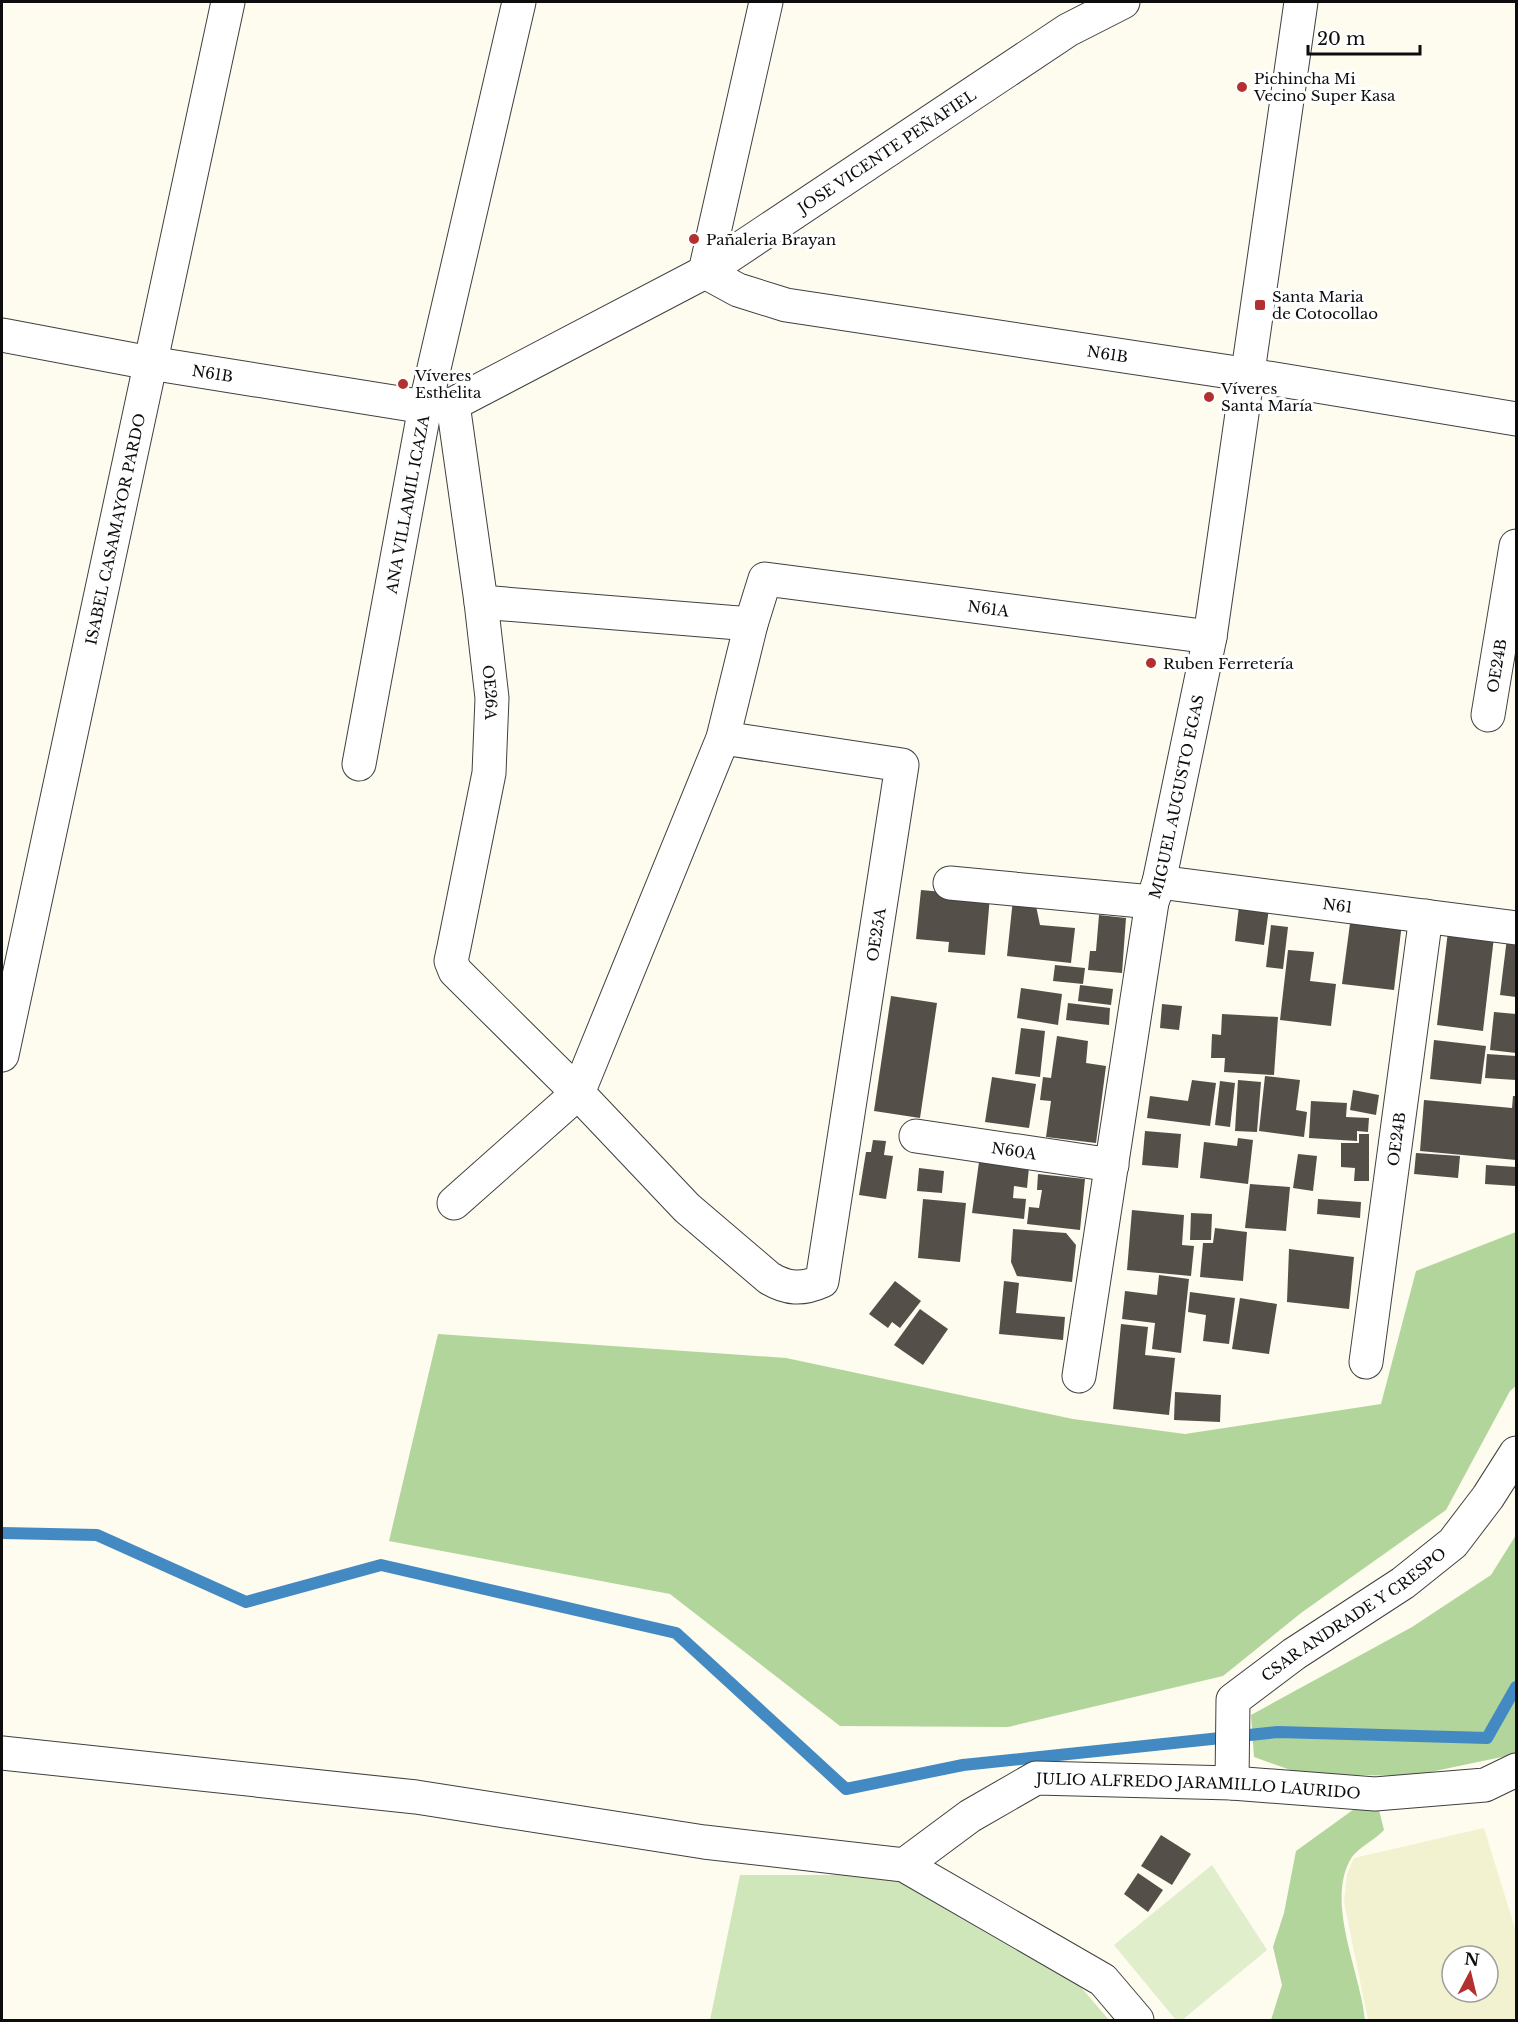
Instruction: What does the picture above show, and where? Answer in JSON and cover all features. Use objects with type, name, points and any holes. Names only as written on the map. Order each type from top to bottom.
[{"type":"street","name":"ISABEL CASAMAYOR PARDO","points":[[2,1055],[228,2]]},
{"type":"street","name":"ANA VILLAMIL ICAZA","points":[[359,764],[439,406],[519,2]]},
{"type":"street","points":[[705,272],[766,2]]},
{"type":"street","name":"JOSE VICENTE PEÑAFIEL","points":[[439,406],[705,272],[1071,16],[1123,2]]},
{"type":"street","name":"MIGUEL AUGUSTO EGAS","points":[[1079,1376],[1155,892],[1210,637],[1250,375],[1301,2]]},
{"type":"street","name":"N61B","points":[[705,272],[738,290],[786,305],[1250,375],[1516,419]]},
{"type":"street","name":"N61B","points":[[2,335],[150,363],[439,406]]},
{"type":"street","name":"OE26A","points":[[439,406],[482,602],[492,698],[489,773],[451,961],[459,977],[578,1093]]},
{"type":"street","name":"OE24B","points":[[1488,715],[1516,546]]},
{"type":"street","name":"N61A","points":[[751,624],[765,579],[1210,637]]},
{"type":"street","points":[[454,1203],[578,1093],[723,738],[751,624],[482,602]]},
{"type":"street","name":"OE25A","points":[[578,1093],[687,1208],[760,1271],[780,1285],[795,1288],[809,1287],[822,1281],[902,765],[723,738]]},
{"type":"street","name":"N61","points":[[950,883],[1155,892],[1426,916],[1516,928]]},
{"type":"street","name":"OE24B","points":[[1366,1362],[1426,916]]},
{"type":"street","name":"N60A","points":[[916,1136],[1112,1165]]},
{"type":"street","name":"CSAR ANDRADE Y CRESPO","points":[[1232,1783],[1233,1700],[1294,1654],[1403,1583],[1453,1543],[1488,1497],[1516,1453]]},
{"type":"street","points":[[2,1753],[416,1797],[704,1842],[904,1865],[1103,1980],[1137,2020]]},
{"type":"street","name":"JULIO ALFREDO JARAMILLO LAURIDO","points":[[904,1865],[970,1816],[1036,1778],[1232,1783],[1375,1794],[1485,1785],[1516,1770]]},
{"type":"green space","points":[[1516,1232],[1516,1386],[1510,1391],[1446,1510],[1301,1613],[1223,1676],[1008,1727],[840,1726],[670,1594],[389,1541],[438,1334],[786,1358],[1073,1419],[1185,1434],[1381,1404],[1416,1271]]},
{"type":"green space","points":[[1516,1535],[1516,1754],[1411,1776],[1302,1774],[1254,1757],[1251,1715],[1412,1627],[1491,1575]]},
{"type":"green space","points":[[1375,1794],[1384,1830],[1352,1857],[1344,1874],[1342,1894],[1346,1937],[1365,2020],[1271,2020],[1282,1985],[1273,1947],[1284,1913],[1296,1851]]},
{"type":"green space","points":[[1484,1828],[1516,1932],[1516,2020],[1368,2020],[1344,1902],[1347,1874],[1354,1858]]},
{"type":"green space","points":[[1212,1865],[1267,1950],[1182,2020],[1176,2020],[1114,1945]]},
{"type":"green space","points":[[740,1875],[903,1875],[1073,1978],[1109,2020],[710,2020]]},
{"type":"building","points":[[921,890],[990,896],[985,955],[948,952],[949,942],[916,939]]},
{"type":"building","points":[[1240,897],[1270,901],[1264,945],[1235,941]]},
{"type":"building","points":[[1013,899],[1035,901],[1040,925],[1075,928],[1071,963],[1007,956]]},
{"type":"building","points":[[1099,915],[1126,918],[1122,973],[1088,970],[1090,951],[1096,951]]},
{"type":"building","points":[[1351,916],[1402,923],[1394,990],[1342,984]]},
{"type":"building","points":[[1271,925],[1288,927],[1283,969],[1266,967]]},
{"type":"building","points":[[1448,931],[1494,937],[1483,1031],[1437,1025]]},
{"type":"building","points":[[1507,938],[1516,939],[1516,997],[1500,995]]},
{"type":"building","points":[[1288,950],[1314,952],[1310,981],[1336,984],[1331,1026],[1280,1020]]},
{"type":"building","points":[[1055,965],[1085,968],[1083,984],[1053,981]]},
{"type":"building","points":[[1080,985],[1113,989],[1111,1005],[1078,1001]]},
{"type":"building","points":[[1021,988],[1062,994],[1058,1025],[1017,1018]]},
{"type":"building","points":[[891,996],[937,1003],[920,1118],[874,1111]]},
{"type":"building","points":[[1068,1003],[1110,1008],[1109,1025],[1066,1020]]},
{"type":"building","points":[[1162,1004],[1182,1006],[1179,1030],[1160,1028]]},
{"type":"building","points":[[1494,1012],[1516,1014],[1516,1053],[1490,1050]]},
{"type":"building","points":[[1222,1014],[1278,1017],[1274,1075],[1224,1072],[1225,1058],[1211,1058],[1212,1034],[1221,1035]]},
{"type":"building","points":[[1021,1028],[1045,1031],[1040,1077],[1015,1074]]},
{"type":"building","points":[[1057,1036],[1088,1041],[1086,1063],[1106,1066],[1096,1143],[1046,1137],[1051,1101],[1040,1100],[1043,1077],[1051,1078]]},
{"type":"building","points":[[1434,1040],[1486,1046],[1481,1084],[1430,1079]]},
{"type":"building","points":[[1487,1054],[1516,1056],[1516,1080],[1485,1078]]},
{"type":"building","points":[[1265,1076],[1300,1080],[1296,1110],[1307,1112],[1304,1137],[1259,1131]]},
{"type":"building","points":[[992,1077],[1036,1084],[1029,1128],[985,1122]]},
{"type":"building","points":[[1192,1080],[1216,1083],[1210,1126],[1147,1118],[1150,1096],[1188,1101]]},
{"type":"building","points":[[1238,1080],[1261,1082],[1257,1132],[1235,1131]]},
{"type":"building","points":[[1220,1081],[1235,1083],[1230,1127],[1215,1125]]},
{"type":"building","points":[[1353,1090],[1379,1095],[1376,1115],[1350,1110]]},
{"type":"building","points":[[1513,1096],[1516,1096],[1516,1160],[1420,1151],[1424,1100],[1512,1108]]},
{"type":"building","points":[[1311,1101],[1347,1103],[1346,1117],[1369,1118],[1368,1132],[1357,1131],[1357,1141],[1309,1138]]},
{"type":"building","points":[[1145,1131],[1181,1134],[1178,1168],[1142,1165]]},
{"type":"building","points":[[1359,1134],[1369,1134],[1369,1181],[1354,1181],[1355,1168],[1341,1167],[1341,1143],[1359,1143]]},
{"type":"building","points":[[1238,1138],[1253,1140],[1248,1184],[1200,1178],[1204,1142],[1237,1146]]},
{"type":"building","points":[[873,1140],[886,1141],[884,1155],[893,1156],[886,1199],[859,1195],[866,1152],[871,1152]]},
{"type":"building","points":[[1416,1153],[1460,1156],[1458,1178],[1414,1174]]},
{"type":"building","points":[[1298,1154],[1317,1156],[1313,1191],[1293,1188]]},
{"type":"building","points":[[979,1162],[1029,1167],[1027,1188],[1014,1186],[1013,1198],[1026,1199],[1024,1219],[972,1213]]},
{"type":"building","points":[[1486,1165],[1516,1167],[1516,1186],[1485,1184]]},
{"type":"building","points":[[919,1168],[944,1171],[942,1193],[917,1191]]},
{"type":"building","points":[[1038,1174],[1085,1179],[1080,1230],[1027,1224],[1029,1207],[1039,1208],[1042,1190],[1037,1190]]},
{"type":"building","points":[[1250,1184],[1290,1187],[1286,1231],[1245,1228]]},
{"type":"building","points":[[923,1199],[966,1203],[960,1262],[918,1258]]},
{"type":"building","points":[[1318,1199],[1361,1202],[1360,1218],[1317,1214]]},
{"type":"building","points":[[1132,1210],[1184,1215],[1182,1245],[1194,1246],[1191,1276],[1127,1270]]},
{"type":"building","points":[[1191,1213],[1212,1214],[1211,1240],[1190,1240]]},
{"type":"building","points":[[1215,1228],[1247,1232],[1243,1281],[1200,1277],[1203,1243],[1213,1243]]},
{"type":"building","points":[[1013,1229],[1066,1233],[1076,1245],[1072,1282],[1017,1276],[1011,1262]]},
{"type":"building","points":[[1289,1249],[1354,1257],[1349,1309],[1287,1302]]},
{"type":"building","points":[[1159,1275],[1189,1279],[1181,1353],[1152,1349],[1155,1323],[1122,1319],[1125,1291],[1157,1295]]},
{"type":"building","points":[[895,1281],[921,1301],[900,1328],[892,1322],[888,1328],[869,1314]]},
{"type":"building","points":[[1004,1281],[1019,1283],[1016,1313],[1065,1317],[1063,1340],[999,1334]]},
{"type":"building","points":[[1190,1292],[1235,1298],[1229,1344],[1203,1341],[1206,1315],[1188,1312]]},
{"type":"building","points":[[1240,1298],[1277,1304],[1269,1354],[1232,1349]]},
{"type":"building","points":[[920,1309],[948,1329],[923,1365],[894,1345]]},
{"type":"building","points":[[1121,1324],[1148,1327],[1145,1355],[1175,1358],[1169,1415],[1113,1409]]},
{"type":"building","points":[[1175,1392],[1221,1395],[1220,1422],[1174,1420]]},
{"type":"building","points":[[1161,1835],[1191,1854],[1172,1885],[1141,1866]]},
{"type":"building","points":[[1138,1873],[1163,1890],[1148,1912],[1124,1894]]},
{"type":"waterway","points":[[2,1533],[97,1535],[246,1602],[381,1565],[676,1633],[846,1789],[963,1765],[1278,1732],[1487,1738],[1516,1687]]},
{"type":"place","name":"Pichincha Mi Vecino Super Kasa","points":[[1242,87]]},
{"type":"place","name":"Pañaleria Brayan","points":[[694,239]]},
{"type":"place","name":"Santa Maria de Cotocollao","points":[[1260,305]]},
{"type":"place","name":"Víveres Esthelita","points":[[403,384]]},
{"type":"place","name":"Víveres Santa María","points":[[1209,397]]},
{"type":"place","name":"Ruben Ferretería","points":[[1151,663]]}]
